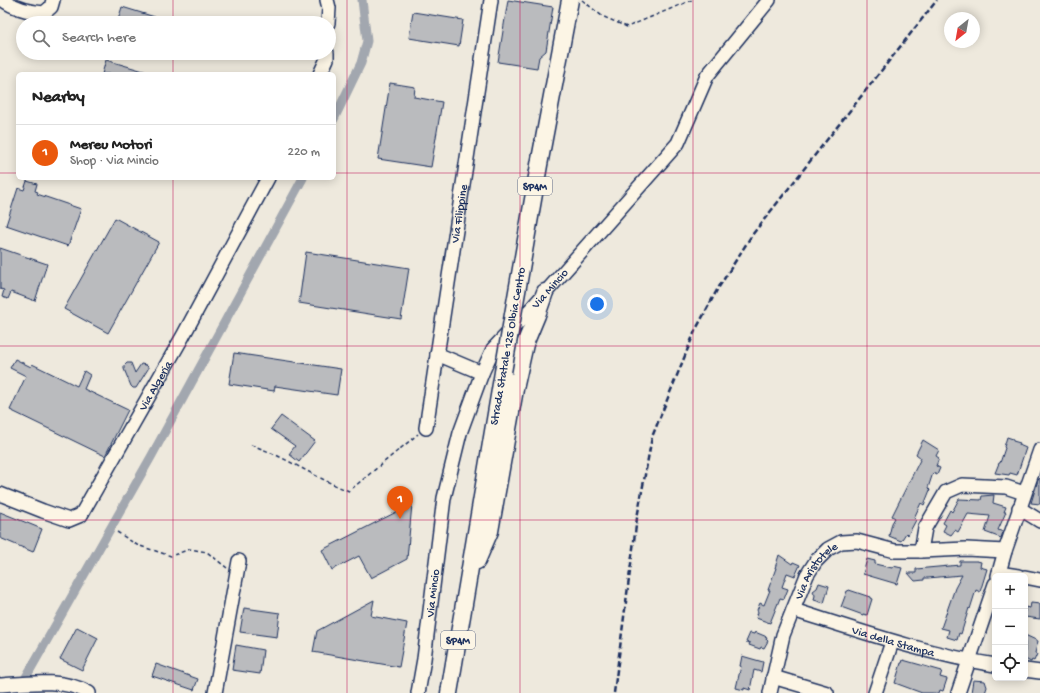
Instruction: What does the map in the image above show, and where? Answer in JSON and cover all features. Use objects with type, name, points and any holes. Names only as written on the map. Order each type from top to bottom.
[{"type":"main road","name":"Strada Statale 125 Olbia Centro","points":[[449,693],[503,372],[546,126],[570,0]]},
{"type":"main road","points":[[467,587],[490,531],[515,389],[525,344],[538,315],[545,292]]},
{"type":"street","points":[[3,0],[9,4],[36,13],[44,13],[51,7],[53,0]]},
{"type":"street","points":[[327,0],[329,8],[328,16]]},
{"type":"street","name":"Via Filippine","points":[[426,428],[436,354],[491,0]]},
{"type":"street","name":"Via Mincio","points":[[418,693],[424,659],[444,498],[460,433],[482,373],[493,349],[530,310],[678,143],[707,76],[769,0]]},
{"type":"street","points":[[321,72],[327,60]]},
{"type":"street","name":"Via Algeria","points":[[0,494],[43,512],[69,520],[81,515],[184,336],[267,180]]},
{"type":"street","points":[[436,354],[482,373]]},
{"type":"street","points":[[998,573],[1024,493],[1040,450]]},
{"type":"street","points":[[921,551],[925,528],[946,492],[962,485],[1006,487],[1024,493]]},
{"type":"street","points":[[1019,508],[1040,520]]},
{"type":"street","name":"Via Aristotele","points":[[770,693],[772,677],[783,636],[807,575],[816,561],[828,549],[841,542],[856,541],[895,551],[966,549],[1005,551]]},
{"type":"street","points":[[216,693],[239,561]]},
{"type":"street","points":[[1028,578],[1040,580]]},
{"type":"street","points":[[958,693],[992,593]]},
{"type":"street","name":"Via della Stampa","points":[[793,610],[892,642],[969,661],[992,665]]},
{"type":"street","points":[[875,693],[892,642]]},
{"type":"street","points":[[1028,670],[1040,672]]},
{"type":"street","points":[[772,677],[827,693]]},
{"type":"street","points":[[1,685],[40,683],[60,684],[75,686],[89,693]]},
{"type":"path","points":[[582,0],[602,16],[627,28],[692,0]]},
{"type":"path","points":[[251,445],[263,449],[330,484],[349,491],[426,428]]},
{"type":"path","points":[[117,532],[137,545],[171,556],[190,549],[206,552],[223,564],[236,577]]},
{"type":"building","points":[[508,0],[553,7],[546,51],[539,57],[537,68],[498,62]]},
{"type":"building","points":[[122,7],[152,16],[119,16]]},
{"type":"building","points":[[413,12],[463,20],[459,46],[409,38]]},
{"type":"building","points":[[106,60],[147,72],[103,72]]},
{"type":"building","points":[[390,83],[415,87],[414,97],[442,102],[431,167],[378,159]]},
{"type":"building","points":[[27,181],[37,184],[35,191],[38,192],[37,194],[81,209],[68,246],[6,225],[18,188],[24,190]]},
{"type":"building","points":[[115,218],[159,242],[108,333],[64,309]]},
{"type":"building","points":[[0,248],[47,264],[35,301],[11,292],[8,299],[2,297],[4,290],[0,289]]},
{"type":"building","points":[[306,252],[409,268],[401,319],[299,303]]},
{"type":"building","points":[[234,353],[341,369],[337,395],[275,386],[274,391],[229,384]]},
{"type":"building","points":[[15,359],[31,367],[32,364],[77,386],[84,371],[90,375],[84,389],[128,410],[105,456],[10,410],[26,376],[10,368]]},
{"type":"building","points":[[127,363],[131,363],[135,373],[141,364],[148,367],[136,388],[131,386],[124,369],[124,366]]},
{"type":"building","points":[[281,416],[315,441],[299,462],[289,454],[295,446],[271,429]]},
{"type":"building","points":[[1007,437],[1020,443],[1019,445],[1026,448],[1017,475],[1010,473],[1009,475],[995,473],[1005,448]]},
{"type":"building","points":[[923,440],[939,450],[936,456],[939,458],[936,466],[940,468],[937,475],[933,473],[928,488],[930,490],[924,505],[921,503],[914,518],[916,520],[908,535],[906,533],[901,541],[889,536],[892,523],[895,518],[892,516],[921,458],[916,454]]},
{"type":"building","points":[[1040,478],[1040,504],[1031,503],[1038,480]]},
{"type":"building","points":[[994,495],[993,503],[1006,507],[1004,512],[1006,512],[998,530],[1003,532],[1001,538],[985,532],[990,516],[968,514],[958,532],[955,530],[951,535],[943,531],[946,525],[943,523],[950,510],[952,512],[959,499],[981,500],[982,496]]},
{"type":"building","points":[[412,504],[407,559],[371,578],[359,556],[332,570],[322,550]]},
{"type":"building","points":[[0,512],[42,529],[33,552],[0,538]]},
{"type":"building","points":[[779,555],[792,564],[793,562],[800,565],[795,576],[787,573],[782,587],[788,589],[784,599],[780,598],[770,623],[756,618],[758,612],[757,610],[760,603],[764,605],[770,590],[768,590]]},
{"type":"building","points":[[867,559],[875,561],[875,564],[892,568],[893,566],[902,568],[897,584],[863,574]]},
{"type":"building","points":[[960,561],[981,562],[980,567],[987,569],[980,592],[976,590],[961,634],[959,633],[957,640],[947,637],[949,630],[941,628],[955,588],[962,575],[924,578],[924,580],[915,581],[908,573],[916,573],[916,569],[960,565]]},
{"type":"building","points":[[819,583],[829,586],[824,603],[814,600],[815,595],[813,591],[817,588]]},
{"type":"building","points":[[849,590],[872,599],[867,615],[841,607],[847,591]]},
{"type":"building","points":[[374,600],[371,616],[407,623],[399,667],[313,652],[317,631]]},
{"type":"building","points":[[1031,603],[1040,604],[1040,619],[1028,617],[1028,608],[1030,608]]},
{"type":"building","points":[[244,608],[280,613],[277,637],[240,632]]},
{"type":"building","points":[[77,627],[98,638],[82,670],[60,659]]},
{"type":"building","points":[[755,632],[767,637],[766,639],[768,641],[764,648],[761,647],[760,649],[749,645],[750,643],[746,642],[750,633],[754,634]]},
{"type":"building","points":[[1028,636],[1038,641],[1035,653],[1037,654],[1034,661],[1032,660],[1031,662],[1028,660]]},
{"type":"building","points":[[236,645],[263,650],[260,674],[232,670]]},
{"type":"building","points":[[742,656],[763,662],[761,672],[754,670],[750,690],[736,688]]},
{"type":"building","points":[[903,660],[942,671],[940,677],[947,679],[943,691],[940,690],[939,693],[922,693],[895,683]]},
{"type":"building","points":[[156,664],[198,679],[194,690],[152,676]]},
{"type":"building","points":[[973,680],[985,681],[987,687],[985,693],[971,693]]},
{"type":"waterway","points":[[336,115],[361,63],[367,41],[362,0]]},
{"type":"waterway","points":[[17,693],[151,457],[302,180]]},
{"type":"railway","points":[[614,693],[637,518],[652,437],[695,331],[717,290],[752,235],[937,0]]},
{"type":"place","name":"Mereu Motori","points":[[400,519]]}]
